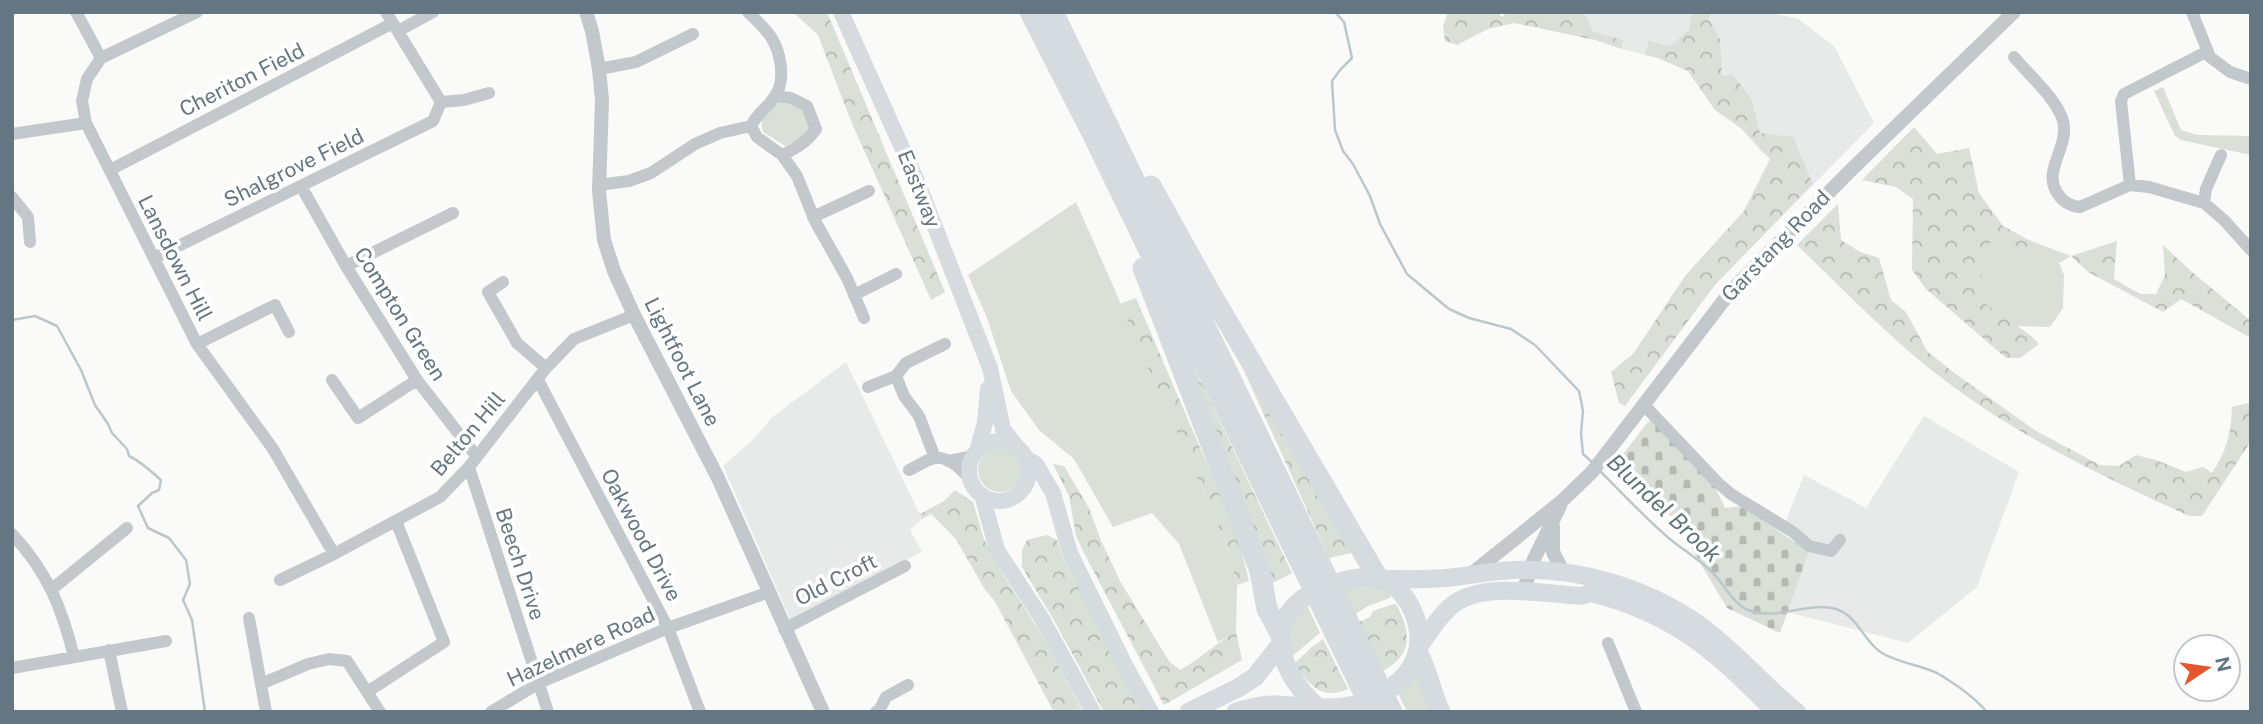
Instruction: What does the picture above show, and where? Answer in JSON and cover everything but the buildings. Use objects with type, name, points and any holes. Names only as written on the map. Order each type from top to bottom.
[{"type":"highway","points":[[1030,12],[1384,709]]},
{"type":"highway","points":[[1030,12],[1164,320],[1260,571],[1267,609],[1281,639],[1286,666],[1302,691],[1325,709]]},
{"type":"highway","points":[[1054,12],[1310,565]]},
{"type":"highway","points":[[1054,12],[1206,285],[1361,552],[1379,578],[1398,590],[1412,608],[1417,621],[1418,651],[1440,712]]},
{"type":"highway","points":[[1189,712],[1255,677],[1281,639],[1288,612],[1308,594],[1342,581],[1379,578]]},
{"type":"highway","points":[[1236,712],[1277,705],[1325,709],[1351,707],[1376,698],[1406,675],[1418,651]]},
{"type":"main road","name":"Eastway","points":[[841,12],[917,181],[990,368],[1000,421],[1005,433],[1045,477],[1053,493],[1070,553],[1151,712]]},
{"type":"main road","name":"Eastway","points":[[975,454],[985,423],[990,368]]},
{"type":"main road","points":[[997,550],[996,532],[1000,514],[1004,506],[1025,486],[1029,475],[1022,452],[1001,441],[989,443],[975,454],[970,472],[972,482],[982,495],[997,550],[1042,619],[1093,712]]},
{"type":"main road","name":"Eastway","points":[[1017,495],[1032,488],[1038,491],[1051,501],[1061,518]]},
{"type":"main road","points":[[982,495],[998,500],[1017,495]]},
{"type":"main road","points":[[1379,578],[1435,579],[1492,571],[1531,570],[1563,572],[1628,587],[1676,610],[1722,643],[1797,712]]},
{"type":"main road","points":[[1418,651],[1449,607],[1465,597],[1490,592],[1581,596],[1591,593],[1648,612],[1685,632],[1721,659],[1775,712]]},
{"type":"street","points":[[76,12],[101,58],[188,14]]},
{"type":"street","name":"Cheriton Field","points":[[110,170],[392,22],[433,12]]},
{"type":"street","name":"Lightfoot Lane","points":[[586,12],[599,69],[602,100],[598,185],[604,240],[614,271],[634,316],[718,478],[823,712]]},
{"type":"street","points":[[748,12],[771,37],[779,58],[781,80],[775,96],[755,116],[751,126]]},
{"type":"street","name":"Garstang Road","points":[[1470,575],[1560,506],[1597,468],[1703,326],[1762,258],[2014,12]]},
{"type":"street","points":[[2192,12],[2202,34],[2206,52],[2216,63],[2251,79]]},
{"type":"street","points":[[392,22],[440,102],[464,100],[489,93]]},
{"type":"street","points":[[599,69],[636,62],[693,34]]},
{"type":"street","points":[[2130,185],[2121,101],[2124,94],[2206,52]]},
{"type":"street","points":[[2014,57],[2056,105],[2063,122],[2064,136],[2052,175],[2053,184],[2060,197],[2072,206],[2080,207],[2130,185],[2149,187],[2204,203],[2224,220],[2251,250]]},
{"type":"street","name":"Lansdown Hill","points":[[101,58],[87,79],[82,101],[86,123],[197,344],[273,449],[334,554]]},
{"type":"street","points":[[775,96],[792,98],[807,106],[816,128],[798,147],[782,155]]},
{"type":"street","name":"Shalgrove Field","points":[[154,258],[433,121],[440,102]]},
{"type":"street","points":[[12,134],[86,123]]},
{"type":"street","points":[[598,185],[629,181],[651,173],[695,144],[720,133],[751,126]]},
{"type":"street","points":[[751,126],[757,137],[782,155],[797,176],[813,218],[864,318]]},
{"type":"street","points":[[2204,203],[2206,189],[2221,155]]},
{"type":"street","name":"Compton Green","points":[[301,186],[346,266],[417,380],[473,462]]},
{"type":"street","points":[[813,218],[869,191]]},
{"type":"street","points":[[12,197],[28,217],[30,242]]},
{"type":"street","points":[[346,266],[453,213]]},
{"type":"street","points":[[854,295],[896,274]]},
{"type":"street","points":[[503,282],[488,292],[517,343],[545,369]]},
{"type":"street","points":[[197,344],[275,305],[289,332]]},
{"type":"street","name":"Belton Hill","points":[[280,580],[440,497],[473,462],[545,369],[574,339],[634,316]]},
{"type":"street","points":[[868,387],[896,376],[906,363],[945,344]]},
{"type":"street","points":[[896,376],[904,396],[919,416],[942,459],[961,469],[972,482]]},
{"type":"street","points":[[332,380],[358,418],[417,380]]},
{"type":"street","name":"Oakwood Drive","points":[[538,380],[668,628],[700,712]]},
{"type":"street","points":[[1644,405],[1731,494],[1793,532],[1810,547],[1831,551],[1840,540]]},
{"type":"street","points":[[909,470],[942,459],[975,454]]},
{"type":"street","name":"Beech Drive","points":[[473,462],[548,712]]},
{"type":"street","points":[[1560,506],[1552,532],[1552,546],[1563,572]]},
{"type":"street","name":"Garstang Road","points":[[1523,592],[1534,559],[1560,506]]},
{"type":"street","points":[[367,692],[444,642],[396,520]]},
{"type":"street","points":[[52,589],[127,528]]},
{"type":"street","points":[[12,534],[33,559],[52,589],[65,620],[74,656]]},
{"type":"street","name":"Old Croft","points":[[784,629],[905,566]]},
{"type":"street","name":"Hazelmere Road","points":[[491,712],[539,683],[668,628],[769,592]]},
{"type":"street","points":[[249,618],[266,712]]},
{"type":"street","points":[[12,668],[166,642]]},
{"type":"street","points":[[1608,643],[1636,712]]},
{"type":"street","points":[[109,650],[122,712]]},
{"type":"street","points":[[261,684],[308,664],[329,659],[347,661],[380,712]]},
{"type":"street","points":[[876,712],[886,697],[905,691]]},
{"type":"shaded area","points":[[1584,12],[1763,12],[1797,18],[1834,46],[1874,123],[1807,191],[1761,151],[1742,129],[1715,110],[1688,71],[1658,58],[1622,49],[1623,40],[1593,31]]},
{"type":"shaded area","points":[[846,362],[922,519],[910,530],[922,552],[791,621],[723,466],[755,438],[771,418]]},
{"type":"shaded area","points":[[1924,416],[2019,472],[1977,587],[1908,643],[1787,612],[1809,552],[1786,520],[1804,475],[1866,508]]},
{"type":"green space","points":[[793,12],[827,12],[945,292],[931,300],[851,121],[818,35]]},
{"type":"green space","points":[[1448,12],[1498,12],[1501,17],[1509,12],[1584,12],[1593,31],[1623,40],[1622,49],[1595,40],[1514,23],[1488,29],[1457,45],[1445,41],[1443,26]]},
{"type":"green space","points":[[1692,12],[1713,12],[1708,18],[1720,39],[1722,75],[1733,75],[1751,98],[1760,133],[1793,137],[1813,184],[1714,286],[1625,406],[1619,403],[1611,372],[1633,354],[1685,276],[1744,211],[1770,159],[1742,129],[1715,110],[1688,71],[1645,55],[1649,41],[1670,46],[1689,30]]},
{"type":"green space","points":[[2163,87],[2181,130],[2197,135],[2251,136],[2251,155],[2181,140],[2175,136],[2154,91]]},
{"type":"green space","points":[[776,102],[794,105],[807,113],[811,126],[799,142],[785,146],[763,132],[764,115]]},
{"type":"green space","points":[[1914,127],[1937,154],[1969,148],[1979,193],[2003,226],[2029,240],[2071,256],[2059,263],[1998,239],[1985,245],[1979,299],[2039,344],[2020,358],[2006,358],[1926,289],[1912,270],[1913,199],[1896,187],[1862,180]]},
{"type":"green space","points":[[1076,202],[1225,540],[1237,585],[1236,632],[1218,642],[1179,544],[1152,513],[1113,527],[1074,459],[1039,430],[1011,391],[987,318],[968,275]]},
{"type":"green space","points":[[1838,204],[1841,240],[1860,252],[1879,258],[1891,300],[1906,312],[1927,351],[2036,431],[2100,465],[2119,466],[2136,455],[2186,472],[2203,467],[2212,473],[2227,442],[2232,407],[2249,403],[2251,396],[2251,441],[2202,516],[2189,516],[2037,441],[1979,405],[1910,353],[1797,245]]},
{"type":"green space","points":[[1998,238],[2059,263],[2064,275],[2063,308],[2050,327],[2015,326],[1979,299],[1985,244]]},
{"type":"green space","points":[[2117,241],[2114,279],[2140,294],[2156,294],[2165,275],[2163,245],[2251,321],[2251,338],[2181,299],[2163,312],[2088,272],[2071,256]]},
{"type":"green space","points":[[1136,298],[1237,534],[1249,581],[1237,585],[1225,540],[1120,304]]},
{"type":"green space","points":[[1162,300],[1292,573],[1271,584]]},
{"type":"green space","points":[[1225,329],[1356,552],[1329,558]]},
{"type":"green space","points":[[1650,421],[1658,425],[1716,489],[1725,508],[1743,506],[1809,552],[1780,633],[1727,608],[1675,521],[1618,461]]},
{"type":"green space","points":[[1000,448],[1015,455],[1022,470],[1015,485],[1000,492],[985,485],[978,470],[985,455]]},
{"type":"green space","points":[[1053,464],[1064,466],[1089,508],[1120,581],[1169,661],[1180,670],[1236,632],[1242,660],[1164,705],[1076,536],[1069,496]]},
{"type":"green space","points":[[955,490],[973,502],[984,539],[1002,573],[1045,640],[1083,712],[1054,712],[994,600],[985,590],[956,539],[931,514],[922,519],[920,514],[944,501]]},
{"type":"green space","points":[[1047,535],[1057,540],[1063,558],[1144,712],[1104,712],[1022,567],[1022,550],[1027,540]]},
{"type":"green space","points":[[1370,582],[1391,595],[1390,598],[1355,614],[1342,588]]},
{"type":"green space","points":[[1396,604],[1405,624],[1407,642],[1400,657],[1383,671],[1359,622],[1370,617],[1373,611]]},
{"type":"green space","points":[[1307,605],[1320,633],[1290,658],[1284,633]]},
{"type":"green space","points":[[1323,639],[1348,689],[1323,692],[1311,684],[1294,664]]},
{"type":"green space","points":[[1422,671],[1434,712],[1407,712],[1397,691]]},
{"type":"waterway","name":"Blundel Brook","points":[[1335,12],[1344,22],[1352,58],[1332,81],[1335,130],[1343,151],[1370,196],[1380,224],[1407,274],[1449,309],[1469,318],[1511,329],[1535,345],[1579,391],[1583,411],[1583,454],[1592,462]]},
{"type":"waterway","points":[[12,320],[35,316],[57,326],[81,370],[95,405],[112,433],[127,449],[129,456],[161,480],[159,490],[138,506],[148,528],[169,538],[186,560],[190,584],[183,600],[192,620],[205,712]]},
{"type":"waterway","name":"Blundel Brook","points":[[1599,470],[1661,532],[1713,573],[1742,607],[1769,614],[1822,607],[1841,611],[1882,653],[1937,673],[1964,691],[1987,712]]}]
